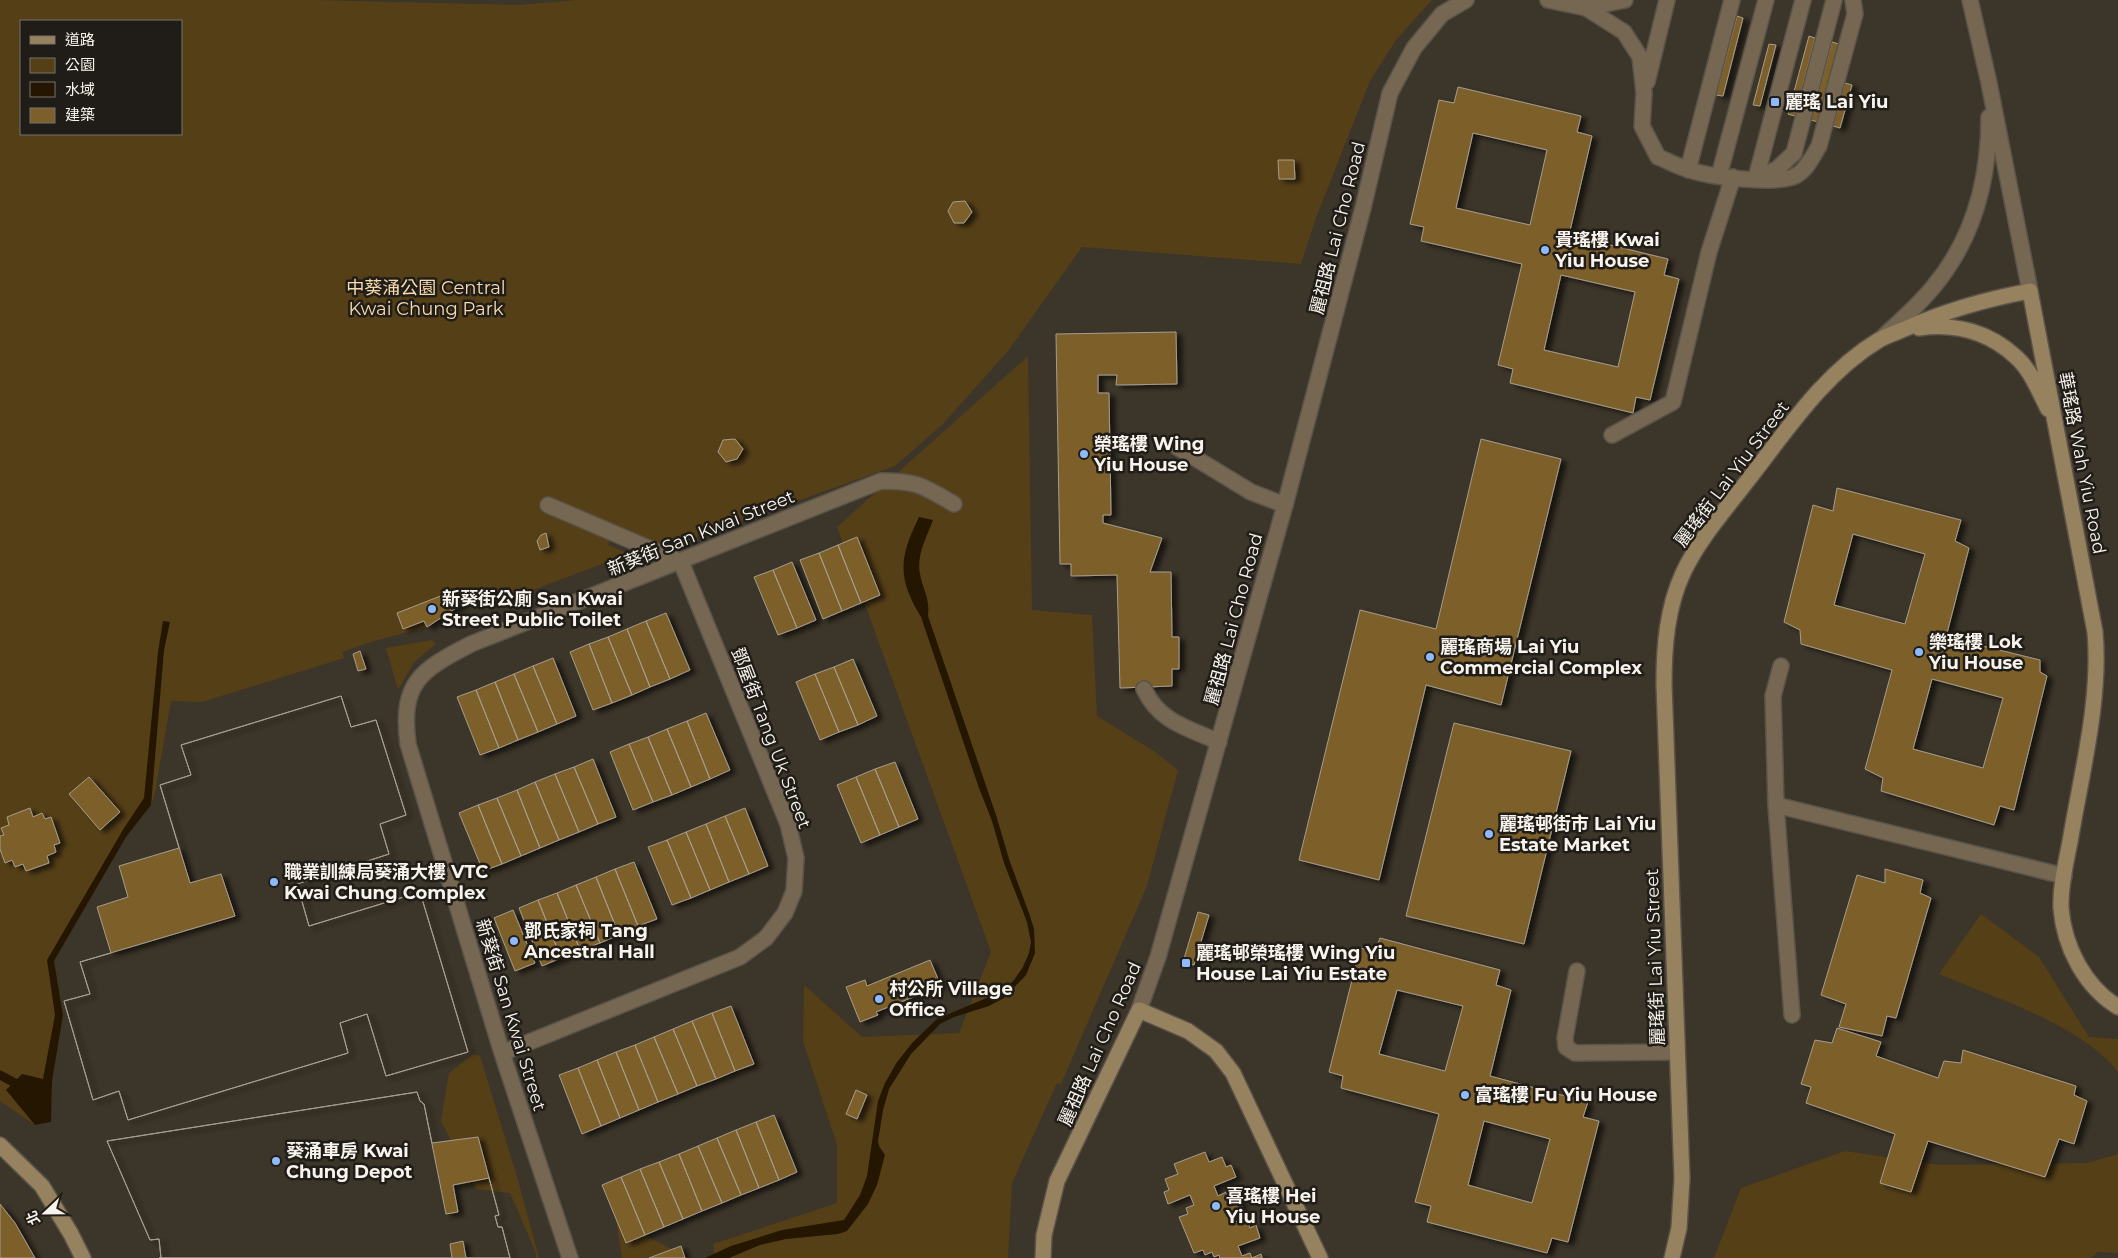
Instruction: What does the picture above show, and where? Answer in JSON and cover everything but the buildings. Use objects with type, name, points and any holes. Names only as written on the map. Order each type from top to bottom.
[{"type":"street","name":"麗祖路 Lai Cho Road","points":[[1043,1258],[1044,1236],[1058,1181],[1140,1010],[1154,972],[1285,505],[1341,295],[1390,94],[1414,48],[1442,14],[1466,0]]},
{"type":"street","points":[[1548,0],[1586,8],[1624,32],[1640,57],[1644,93],[1642,126],[1658,158],[1688,170],[1726,177],[1776,180],[1796,176],[1811,161],[1819,146],[1855,14],[1854,0]]},
{"type":"street","points":[[1586,8],[1625,0]]},
{"type":"street","points":[[1644,93],[1667,0]]},
{"type":"street","points":[[1688,170],[1732,0]]},
{"type":"street","points":[[1612,435],[1673,402],[1766,0]]},
{"type":"street","points":[[1756,178],[1803,0]]},
{"type":"street","points":[[1756,178],[1777,169],[1794,153],[1834,0]]},
{"type":"street","name":"華瑤路 Wah Yiu Road","points":[[1970,0],[1989,83],[2095,632],[2097,653],[2094,698],[2064,876],[2061,908],[2070,946],[2087,979],[2097,991],[2118,1007]]},
{"type":"street","name":"麗瑤街 Lai Yiu Street","points":[[1672,1258],[1679,1228],[1681,1205],[1664,684],[1666,635],[1675,595],[1683,574],[1707,533],[1804,408],[1840,371],[1880,340],[1914,309],[1935,285],[1969,227],[1979,201],[1989,148],[1989,83]]},
{"type":"street","name":"麗瑤街 Lai Yiu Street","points":[[1880,340],[1933,316],[1966,305],[2030,291]]},
{"type":"street","points":[[1880,340],[1917,328],[1935,325],[1954,326],[1989,338],[2016,357],[2022,364],[2056,424]]},
{"type":"street","points":[[1177,447],[1251,492],[1285,505]]},
{"type":"street","name":"新葵街 San Kwai Street","points":[[570,1258],[502,1053],[408,744],[405,722],[409,698],[418,679],[435,663],[472,644],[881,481],[903,481],[919,484],[954,504]]},
{"type":"street","points":[[548,505],[681,562]]},
{"type":"street","name":"鄧屋街 Tang Uk Street","points":[[502,1053],[740,957],[766,938],[785,913],[794,891],[796,858],[788,824],[681,562]]},
{"type":"street","points":[[1781,666],[1773,696],[1776,805],[1792,1015]]},
{"type":"street","points":[[1144,688],[1150,702],[1168,719],[1219,742]]},
{"type":"street","points":[[1776,805],[2064,876]]},
{"type":"street","points":[[1577,971],[1565,1038],[1566,1047],[1575,1053],[1677,1052]]},
{"type":"street","points":[[1140,1010],[1188,1031],[1216,1051],[1233,1072],[1320,1258]]},
{"type":"street","points":[[0,1145],[42,1186],[83,1258]]},
{"type":"green space","name":"中葵涌公園 Central Kwai Chung Park","points":[[0,0],[315,0],[518,5],[577,0],[1433,0],[1396,40],[1370,81],[1316,218],[1301,264],[1082,247],[1008,351],[943,424],[895,466],[666,548],[616,525],[608,545],[629,554],[487,607],[482,593],[427,627],[342,652],[344,658],[202,702],[171,701],[155,793],[151,805],[126,837],[54,961],[63,1015],[52,1081],[51,1122],[35,1125],[0,1101]]},
{"type":"green space","points":[[1028,356],[1032,610],[1092,615],[1097,716],[1154,751],[1178,770],[1147,886],[1061,1084],[1057,1083],[1012,1183],[1008,1258],[715,1258],[713,1244],[837,1203],[837,1145],[803,1041],[804,985],[862,1037],[959,1033],[991,952],[837,527]]},
{"type":"green space","points":[[432,640],[436,644],[414,662],[398,690],[386,648]]},
{"type":"green space","points":[[1981,914],[2039,957],[2089,1037],[2118,1039],[2118,1072],[2102,1055],[2060,1026],[1939,974]]},
{"type":"green space","points":[[473,1054],[480,1056],[518,1180],[539,1258],[536,1258],[536,1253],[510,1193],[476,1189],[441,1121],[449,1073]]},
{"type":"green space","points":[[1845,1151],[1940,1165],[2087,1163],[2118,1154],[2118,1253],[2098,1252],[2091,1258],[1714,1258],[1741,1188]]},
{"type":"green space","points":[[616,1220],[689,1258],[622,1258]]},
{"type":"water","points":[[919,517],[933,520],[919,560],[921,580],[928,604],[928,616],[996,815],[1009,859],[1030,916],[1034,929],[1035,953],[1026,975],[1004,998],[989,1006],[954,1017],[940,1024],[911,1054],[889,1089],[883,1110],[878,1141],[885,1155],[877,1185],[868,1204],[847,1231],[838,1234],[786,1239],[760,1245],[729,1258],[705,1258],[731,1246],[782,1230],[844,1220],[860,1195],[867,1176],[878,1101],[885,1083],[897,1062],[913,1042],[937,1019],[1003,991],[1023,967],[1029,953],[1031,942],[1027,922],[1004,863],[992,821],[921,617],[913,603],[905,579],[905,556],[912,531]]},
{"type":"water","points":[[163,621],[170,622],[164,650],[151,805],[126,837],[54,961],[63,1015],[52,1081],[51,1122],[35,1125],[6,1090],[22,1074],[43,1079],[55,1015],[47,960],[124,828],[144,798],[158,652]]},
{"type":"waterway","points":[[0,1075],[24,1088]]},
{"type":"place","name":"麗瑤 Lai Yiu","points":[[1775,102]]},
{"type":"place","name":"貴瑤樓 Kwai Yiu House","points":[[1545,250]]},
{"type":"place","name":"榮瑤樓 Wing Yiu House","points":[[1084,454]]},
{"type":"place","name":"新葵街公廁 San Kwai Street Public Toilet","points":[[432,609]]},
{"type":"place","name":"樂瑤樓 Lok Yiu House","points":[[1919,652]]},
{"type":"place","name":"麗瑤商場 Lai Yiu Commercial Complex","points":[[1430,657]]},
{"type":"place","name":"麗瑤邨街市 Lai Yiu Estate Market","points":[[1489,834]]},
{"type":"place","name":"職業訓練局葵涌大樓 VTC Kwai Chung Complex","points":[[274,882]]},
{"type":"place","name":"鄧氏家祠 Tang Ancestral Hall","points":[[514,941]]},
{"type":"place","name":"麗瑤邨榮瑤樓 Wing Yiu House Lai Yiu Estate","points":[[1186,963]]},
{"type":"place","name":"村公所 Village Office","points":[[879,999]]},
{"type":"place","name":"富瑤樓 Fu Yiu House","points":[[1465,1095]]},
{"type":"place","name":"葵涌車房 Kwai Chung Depot","points":[[276,1161]]},
{"type":"place","name":"喜瑤樓 Hei Yiu House","points":[[1216,1206]]}]
